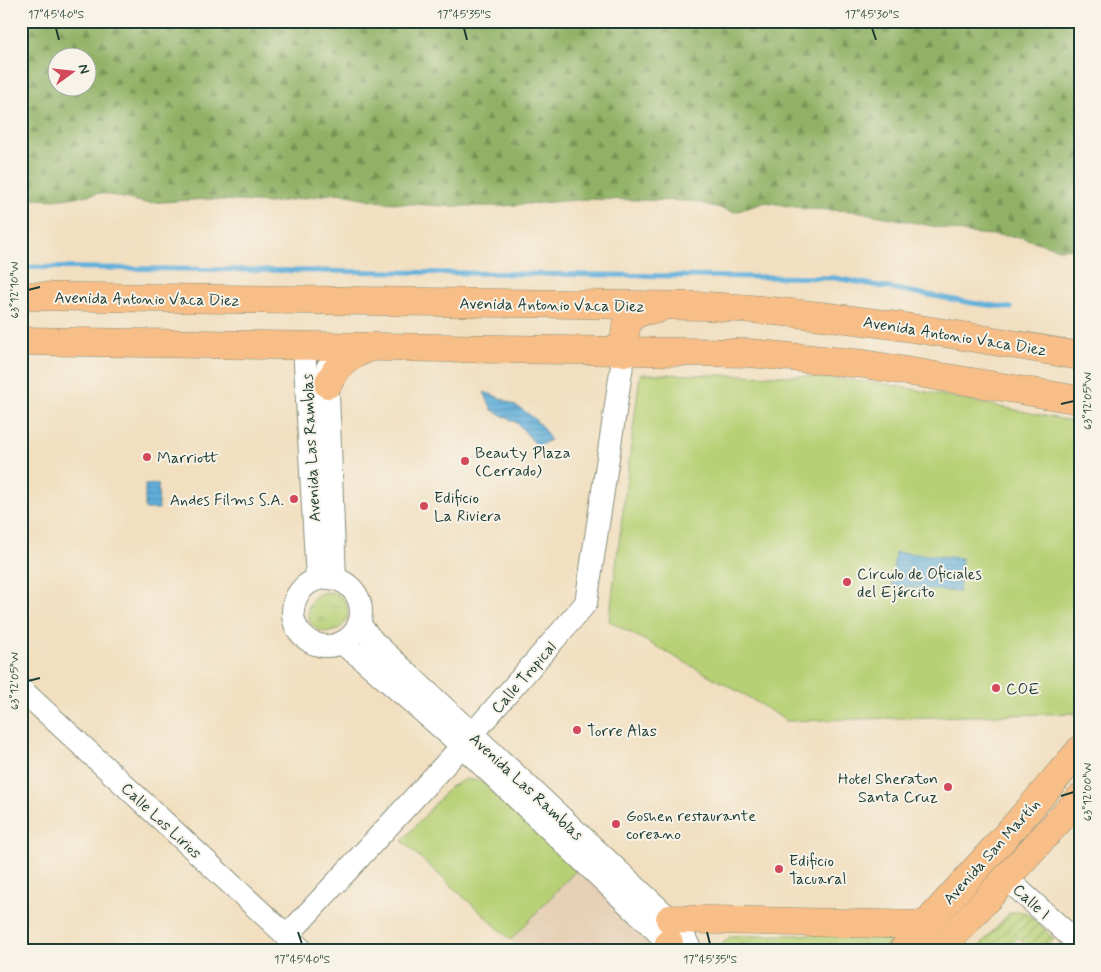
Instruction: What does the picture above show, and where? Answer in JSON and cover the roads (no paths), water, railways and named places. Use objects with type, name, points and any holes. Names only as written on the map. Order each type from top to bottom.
[{"type":"main road","name":"Avenida Antonio Vaca Diez","points":[[21,296],[706,306],[823,315],[1080,356]]},
{"type":"main road","points":[[624,352],[627,324],[630,318],[640,311],[706,306]]},
{"type":"main road","points":[[1046,350],[1080,339]]},
{"type":"main road","points":[[21,341],[749,353],[830,360],[1080,400]]},
{"type":"main road","points":[[328,384],[333,374],[348,357],[369,348]]},
{"type":"main road","name":"Avenida San Martín","points":[[902,951],[1080,750]]},
{"type":"main road","name":"Avenida San Martín","points":[[939,951],[1080,798]]},
{"type":"main road","points":[[1020,820],[1041,840]]},
{"type":"main road","points":[[677,943],[925,925]]},
{"type":"street","name":"Avenida Las Ramblas","points":[[315,347],[328,384],[326,579]]},
{"type":"street","name":"Avenida Las Ramblas","points":[[315,347],[326,579]]},
{"type":"street","name":"Calle Tropical","points":[[287,936],[467,741],[586,603],[624,352]]},
{"type":"street","points":[[326,579],[348,585],[357,596],[361,610],[359,624],[352,635],[341,643],[328,646],[314,644],[302,636],[295,624],[292,610],[296,597],[305,586],[326,579]]},
{"type":"street","name":"Avenida Las Ramblas","points":[[359,624],[467,741],[677,943]]},
{"type":"street","name":"Avenida Las Ramblas","points":[[341,643],[467,741]]},
{"type":"street","name":"Calle Los Lirios","points":[[21,689],[303,951]]},
{"type":"street","name":"Calle I","points":[[1006,878],[1080,945]]},
{"type":"water","points":[[484,392],[513,404],[531,416],[539,423],[550,440],[538,447],[517,423],[492,410]]},
{"type":"water","points":[[158,484],[159,509],[145,509],[145,485]]},
{"type":"water","points":[[895,552],[962,558],[959,592],[892,586]]},
{"type":"waterway","points":[[21,267],[835,278],[972,303],[1011,308]]},
{"type":"place","name":"Marriott","points":[[147,457]]},
{"type":"place","name":"Beauty Plaza (Cerrado)","points":[[465,461]]},
{"type":"place","name":"Andes Films S.A.","points":[[294,499]]},
{"type":"place","name":"Edificio La Riviera","points":[[424,506]]},
{"type":"place","name":"Círculo de Oficiales del Ejército","points":[[847,582]]},
{"type":"place","name":"COE","points":[[996,688]]},
{"type":"place","name":"Torre Alas","points":[[577,730]]},
{"type":"place","name":"Hotel Sheraton Santa Cruz","points":[[948,787]]},
{"type":"place","name":"Goshen restaurante coreano","points":[[616,824]]},
{"type":"place","name":"Edificio Tacuaral","points":[[779,869]]}]
